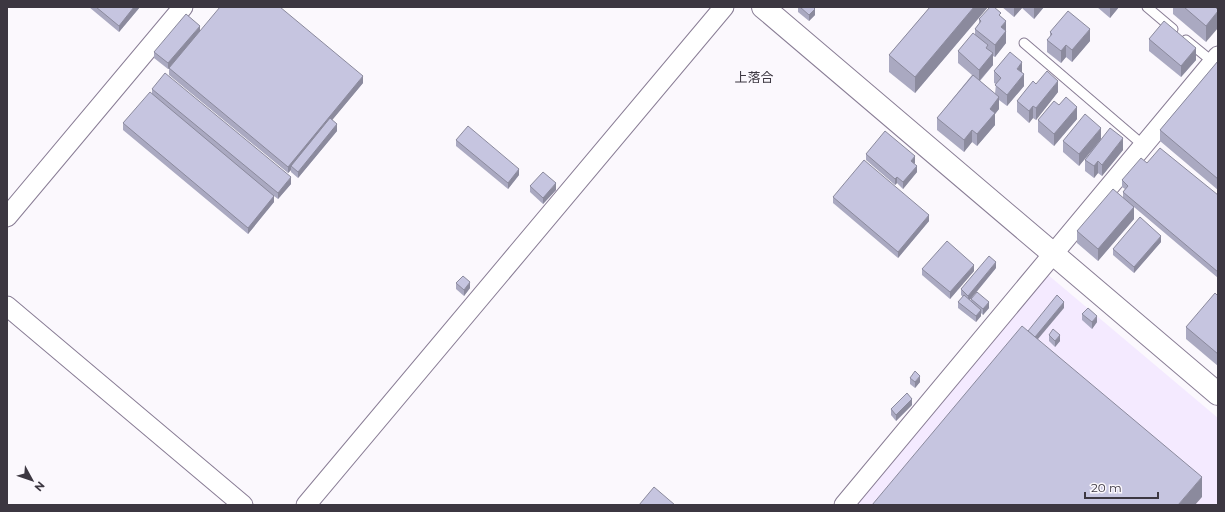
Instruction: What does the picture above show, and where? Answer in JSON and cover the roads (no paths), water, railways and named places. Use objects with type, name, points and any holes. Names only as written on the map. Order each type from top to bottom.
[{"type":"street","points":[[7,217],[183,7]]},
{"type":"street","points":[[306,505],[724,7]]},
{"type":"street","points":[[762,7],[1218,394]]},
{"type":"street","points":[[844,505],[1052,253],[1215,59]]},
{"type":"street","points":[[7,306],[243,505]]},
{"type":"lane","points":[[1147,7],[1215,59]]},
{"type":"lane","points":[[1024,43],[1143,145]]},
{"type":"district","name":"上落合","points":[[754,77]]}]
